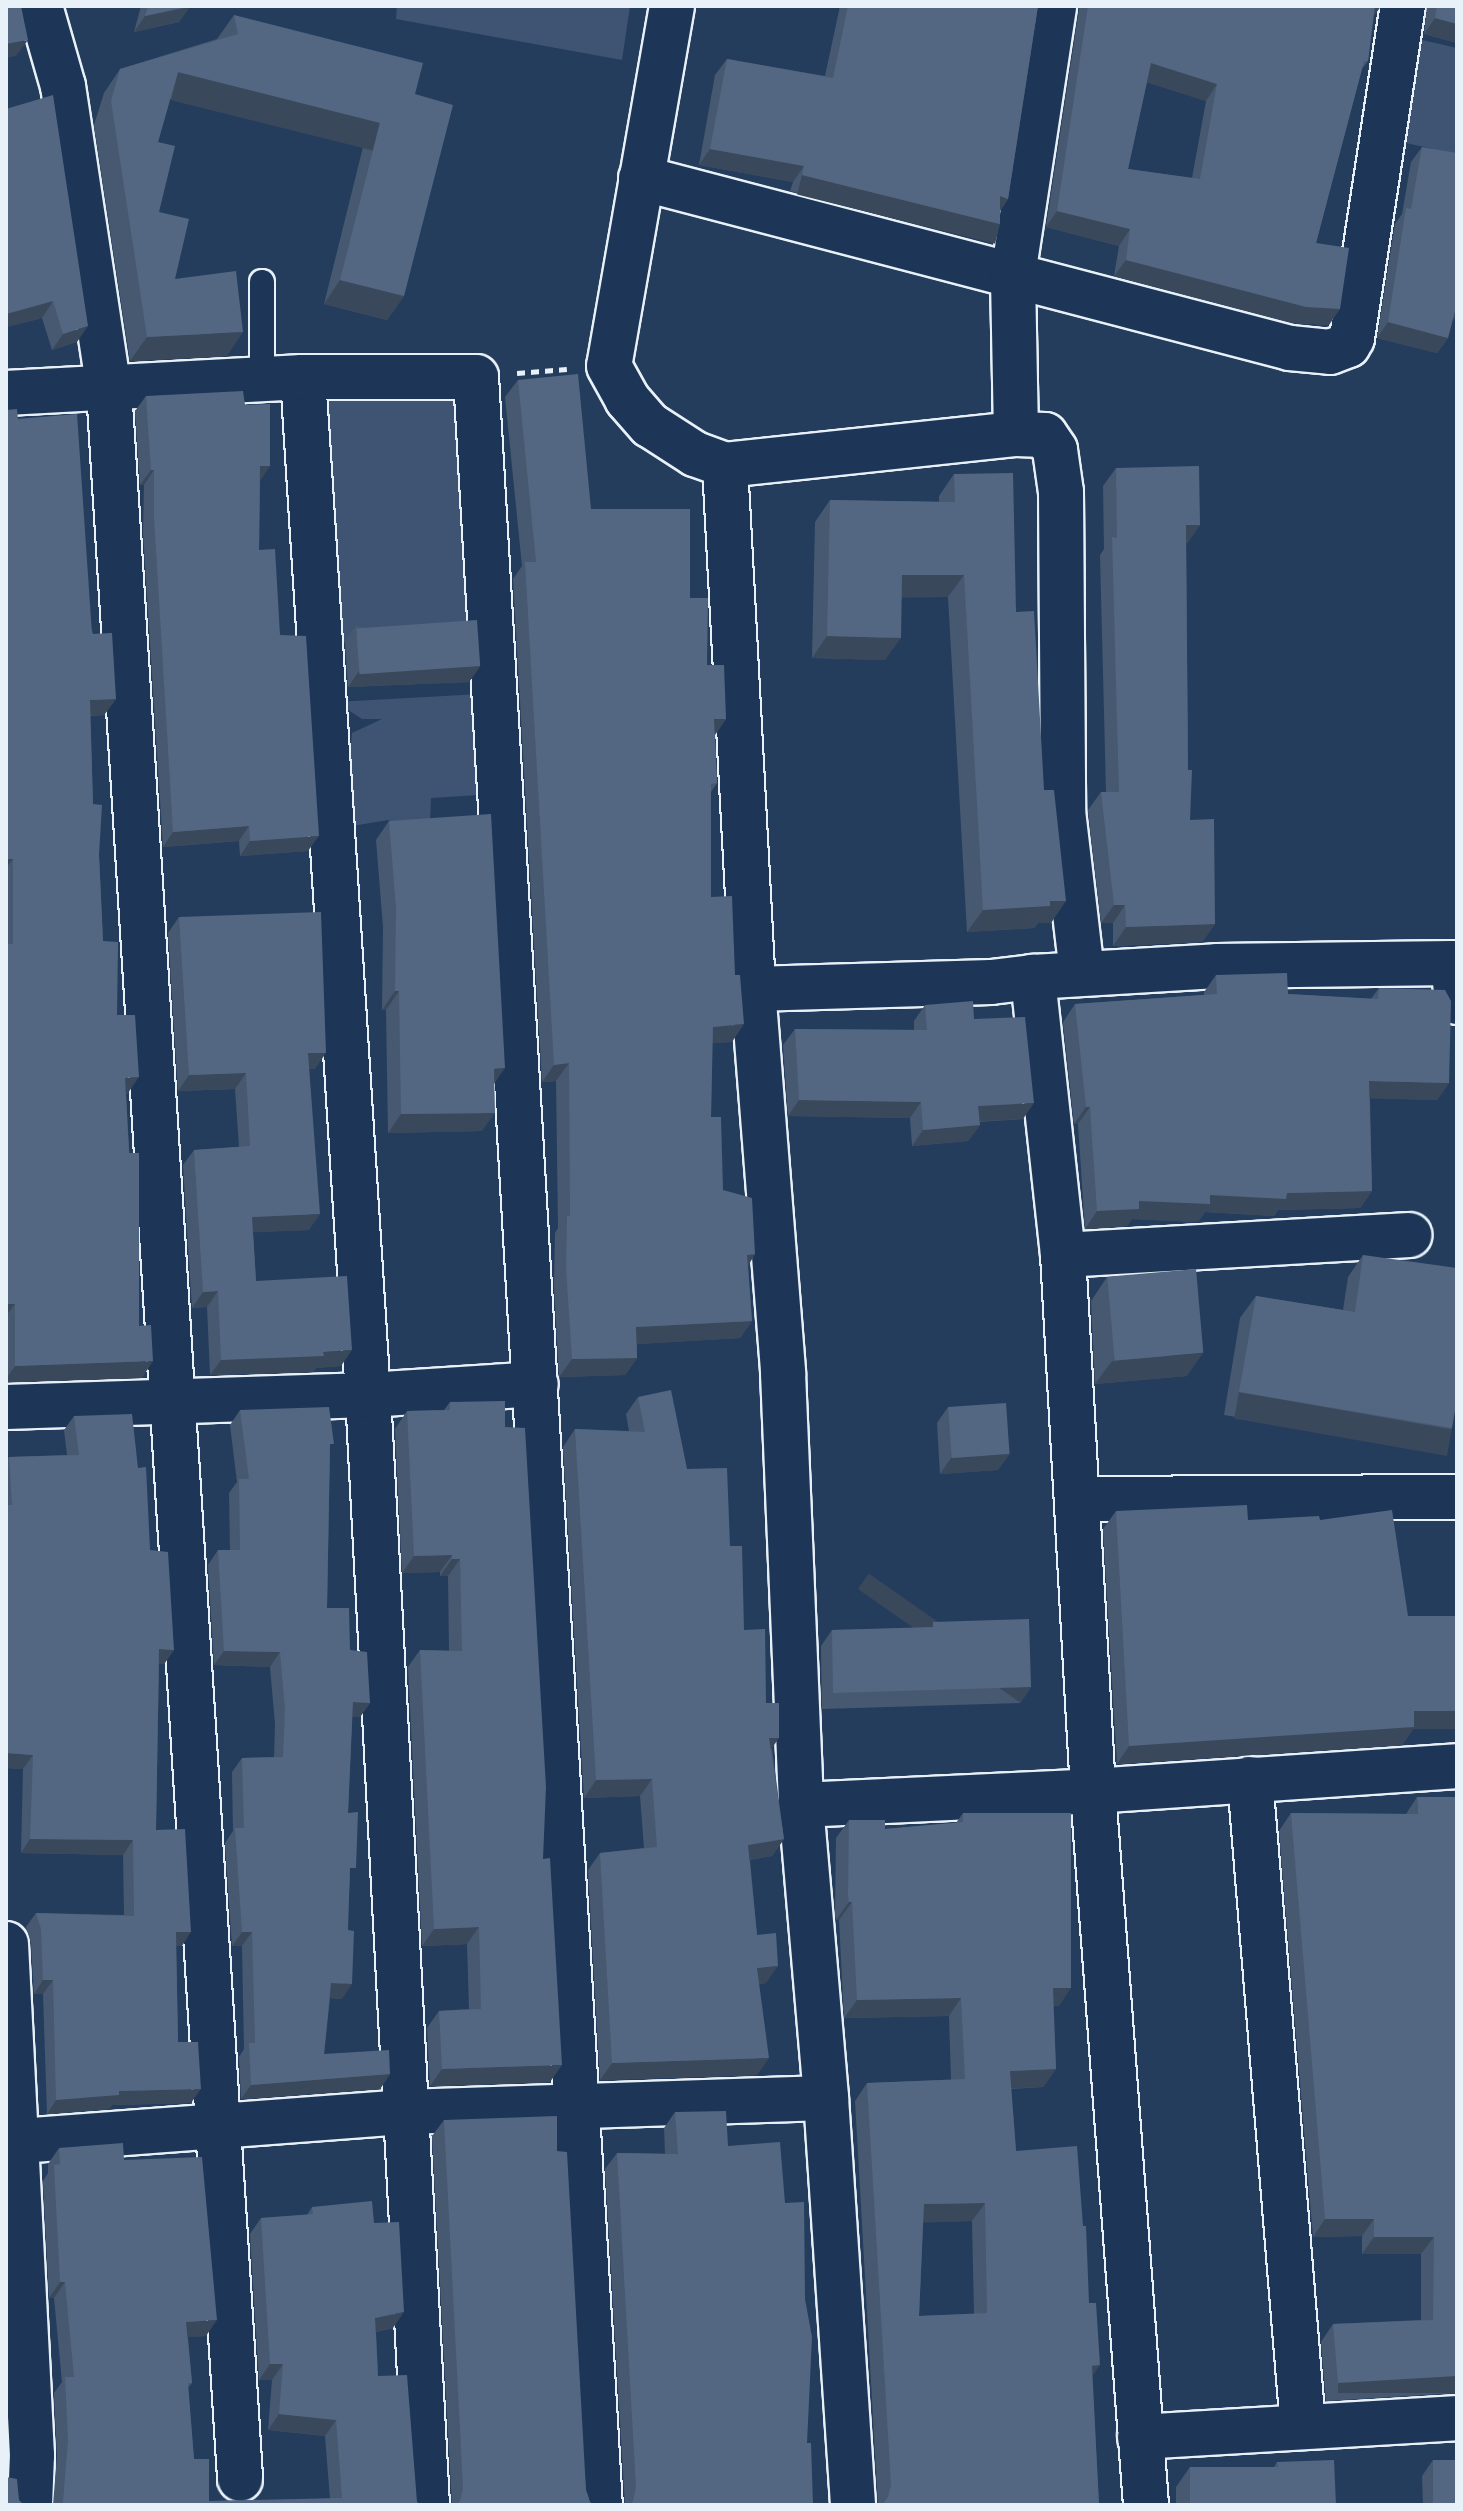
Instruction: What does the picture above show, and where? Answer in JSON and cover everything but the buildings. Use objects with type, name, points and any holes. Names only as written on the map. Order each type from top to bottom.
[{"type":"street","points":[[40,6],[63,86],[109,389],[240,2479]]},
{"type":"street","points":[[672,6],[609,366],[627,399],[650,425],[695,454],[725,465],[1016,434],[1045,435],[1055,450],[1061,492],[1063,811],[1082,973]]},
{"type":"street","points":[[1016,434],[1013,275],[1054,6]]},
{"type":"street","points":[[641,178],[1290,348],[1330,352],[1348,345],[1403,6]]},
{"type":"street","points":[[6,393],[282,379],[476,377],[600,2505]]},
{"type":"street","points":[[282,379],[368,1395],[427,2505]]},
{"type":"street","points":[[725,465],[753,989],[783,1373],[801,1805],[826,2098],[853,2505]]},
{"type":"street","points":[[753,989],[991,982],[1082,973],[1217,966],[1453,963],[1457,1002]]},
{"type":"street","points":[[1033,977],[1063,1255],[1093,1791],[1146,2505]]},
{"type":"street","points":[[1063,1255],[1409,1235]]},
{"type":"street","points":[[6,1407],[174,1399],[368,1395],[536,1384]]},
{"type":"street","points":[[1079,1499],[1457,1497]]},
{"type":"street","points":[[801,1805],[1093,1791],[1457,1766]]},
{"type":"street","points":[[1250,1779],[1303,2426]]},
{"type":"street","points":[[6,1944],[12,2140],[32,2455],[30,2505]]},
{"type":"street","points":[[12,2140],[404,2112],[826,2098]]},
{"type":"street","points":[[1140,2437],[1457,2418]]},
{"type":"lane","points":[[262,282],[282,379]]},
{"type":"path","points":[[476,377],[609,366]]},
{"type":"shaded area","points":[[397,6],[630,6],[622,60],[396,19]]},
{"type":"shaded area","points":[[1418,39],[1457,48],[1457,154],[1401,142]]},
{"type":"shaded area","points":[[461,390],[474,636],[338,643],[325,397]]},
{"type":"shaded area","points":[[480,694],[478,795],[431,798],[430,825],[414,829],[388,820],[352,826],[348,779],[352,733],[382,719],[362,719],[336,702]]}]
